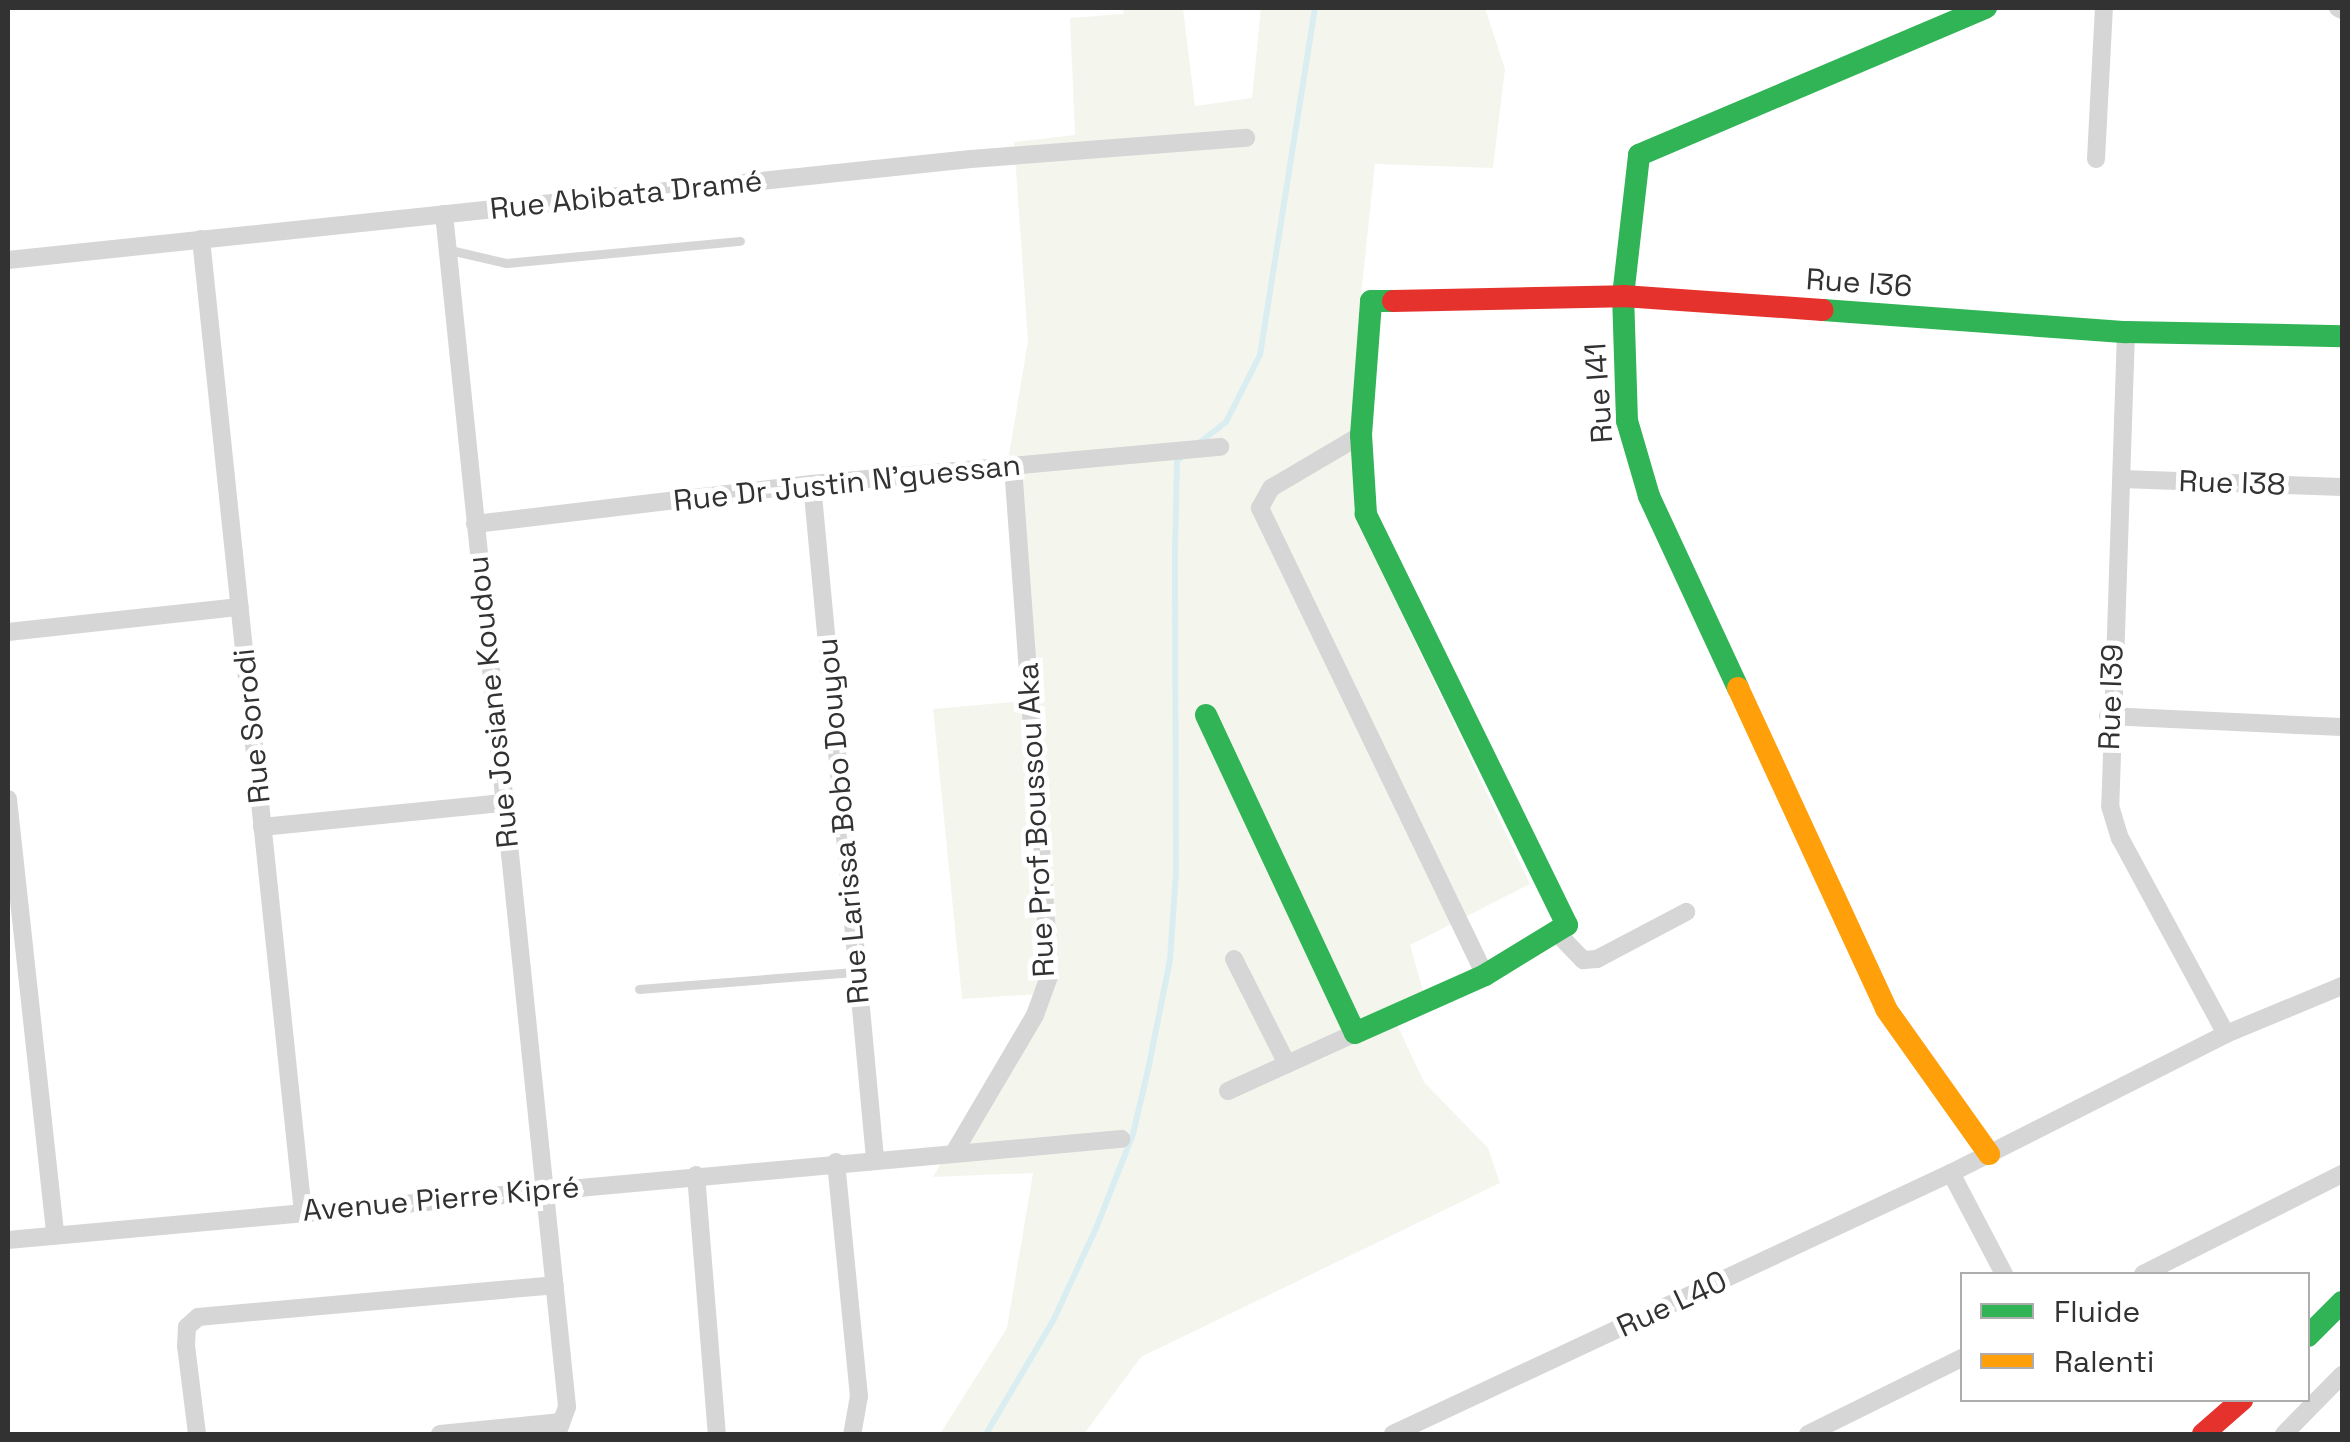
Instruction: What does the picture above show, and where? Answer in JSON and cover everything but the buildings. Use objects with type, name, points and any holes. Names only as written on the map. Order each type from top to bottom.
[{"type":"street","name":"Rue I41","points":[[1986,8],[1639,154],[1623,296],[1626,421],[1635,461],[1886,1009],[1989,1154]]},
{"type":"street","points":[[2096,159],[2104,8]]},
{"type":"street","name":"Rue Abibata Dramé","points":[[8,260],[444,214],[1246,138]]},
{"type":"street","name":"Rue Josiane Koudou","points":[[444,214],[567,1407],[559,1428]]},
{"type":"street","name":"Rue Sorodi","points":[[201,240],[303,1212]]},
{"type":"street","name":"Rue I36","points":[[1361,435],[1371,301],[1623,296],[2126,332],[2342,336]]},
{"type":"street","name":"Rue I39","points":[[2126,332],[2108,716],[2110,806],[2120,838],[2226,1034]]},
{"type":"street","points":[[1228,1091],[1485,975],[1559,935],[1568,924],[1366,514],[1361,435],[1271,488],[1260,508],[1485,975]]},
{"type":"street","name":"Rue Dr Justin N'guessan","points":[[475,524],[812,484],[1220,447]]},
{"type":"street","name":"Rue Prof Boussou Aka","points":[[955,1151],[1035,1015],[1050,974],[1013,466]]},
{"type":"street","name":"Rue I38","points":[[2122,479],[2342,486]]},
{"type":"street","name":"Rue Larissa Bobo Douyou","points":[[812,484],[874,1158]]},
{"type":"street","points":[[8,632],[240,607]]},
{"type":"street","points":[[1206,715],[1355,1034]]},
{"type":"street","points":[[2108,716],[2342,728]]},
{"type":"street","points":[[8,799],[56,1236]]},
{"type":"street","points":[[262,827],[502,803]]},
{"type":"street","points":[[1559,935],[1583,960],[1596,959],[1686,912]]},
{"type":"street","points":[[1234,959],[1288,1064]]},
{"type":"street","name":"Rue L40","points":[[1393,1434],[1951,1173],[2226,1034],[2342,986]]},
{"type":"street","name":"Avenue Pierre Kipré","points":[[8,1240],[1121,1138]]},
{"type":"street","points":[[836,1162],[859,1396],[852,1434]]},
{"type":"street","points":[[1951,1173],[2003,1272]]},
{"type":"street","points":[[2147,1272],[2342,1174]]},
{"type":"street","points":[[696,1175],[717,1434]]},
{"type":"street","points":[[197,1434],[186,1346],[187,1328],[198,1317],[555,1285]]},
{"type":"street","points":[[2310,1334],[2342,1302]]},
{"type":"street","points":[[1808,1434],[1960,1359]]},
{"type":"street","points":[[2284,1434],[2342,1374]]},
{"type":"street","points":[[2203,1434],[2240,1402]]},
{"type":"street","points":[[440,1434],[559,1428]]},
{"type":"lane","points":[[447,249],[506,263],[740,241]]},
{"type":"lane","points":[[639,989],[857,972]]},
{"type":"shaded area","points":[[1124,8],[1183,8],[1195,106],[1252,98],[1261,8],[1485,8],[1505,69],[1493,168],[1375,164],[1359,314],[1354,513],[1530,884],[1410,945],[1427,1005],[1392,1014],[1424,1082],[1488,1148],[1500,1183],[1141,1357],[1084,1434],[940,1434],[1007,1328],[1033,1173],[933,1177],[1038,994],[962,999],[933,709],[1024,701],[1009,455],[1028,341],[1014,142],[1075,135],[1070,18],[1123,14]]},
{"type":"waterway","points":[[1199,443],[1226,422],[1260,355],[1315,8]]},
{"type":"waterway","points":[[986,1434],[1054,1319],[1097,1226],[1133,1134],[1149,1065],[1170,960],[1176,873],[1177,461],[1186,454]]},
{"type":"traffic: fast","points":[[1738,688],[1649,496],[1627,421],[1623,296],[1639,155],[1986,8]]},
{"type":"traffic: fast","points":[[1206,715],[1355,1033],[1485,975],[1567,925],[1366,514],[1361,435],[1371,301],[1393,301]]},
{"type":"traffic: fast","points":[[1823,310],[2126,332],[2342,336]]},
{"type":"traffic: fast","points":[[2310,1334],[2342,1302]]},
{"type":"traffic: slow","points":[[1738,688],[1886,1009],[1989,1154]]},
{"type":"traffic: jam","points":[[1393,301],[1623,296],[1823,310]]},
{"type":"traffic: jam","points":[[2203,1434],[2240,1402]]}]
